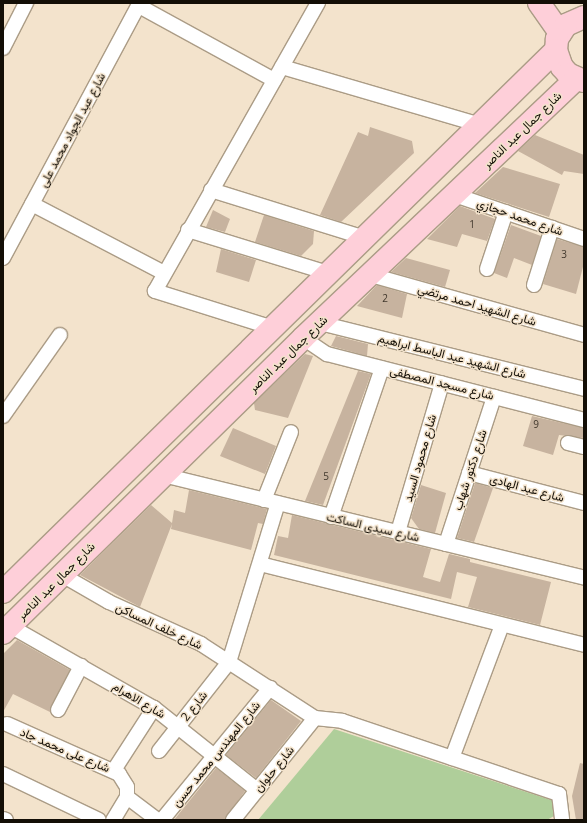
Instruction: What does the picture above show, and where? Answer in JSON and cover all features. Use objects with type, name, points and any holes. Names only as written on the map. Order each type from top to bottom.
[{"type":"main road","points":[[539,3],[558,42],[562,67],[580,80]]},
{"type":"main road","points":[[6,585],[273,328],[480,125],[558,42],[566,25],[580,12]]},
{"type":"main road","name":"شارع جمال عبد الناصر","points":[[7,629],[303,338],[580,80]]},
{"type":"street","points":[[3,48],[26,3]]},
{"type":"street","points":[[273,328],[155,291],[188,230],[318,3]]},
{"type":"street","points":[[139,4],[274,80]]},
{"type":"street","name":"شارع عبد الجواد محمد على","points":[[3,258],[139,4]]},
{"type":"street","points":[[282,67],[480,125]]},
{"type":"street","points":[[212,190],[365,238]]},
{"type":"street","name":"شارع محمد حجازي","points":[[455,195],[584,239]]},
{"type":"street","points":[[32,204],[164,273]]},
{"type":"street","points":[[487,269],[506,212]]},
{"type":"street","points":[[534,285],[552,228]]},
{"type":"street","points":[[188,230],[328,273]]},
{"type":"street","name":"شارع الشهيد احمد مرتضي","points":[[371,275],[584,335]]},
{"type":"street","name":"شارع الشهيد عبد الباسط ابراهيم","points":[[320,323],[584,389]]},
{"type":"street","points":[[3,416],[60,335]]},
{"type":"street","name":"شارع مسجد المصطفى","points":[[303,338],[327,354],[584,420]]},
{"type":"street","points":[[331,517],[382,368]]},
{"type":"street","name":"شارع محمود السيد","points":[[398,532],[442,383]]},
{"type":"street","name":"شارع دكتور شهاب","points":[[446,544],[494,397]]},
{"type":"street","points":[[264,500],[291,432]]},
{"type":"street","points":[[568,443],[584,447]]},
{"type":"street","name":"شارع عبد الهادى","points":[[469,473],[584,503]]},
{"type":"street","name":"شارع سيدى الساكت","points":[[163,475],[584,578]]},
{"type":"street","points":[[229,662],[278,503]]},
{"type":"street","points":[[260,564],[584,645]]},
{"type":"street","name":"شارع خلف المساكن","points":[[62,575],[109,602],[195,641],[315,718]]},
{"type":"street","points":[[452,758],[502,624]]},
{"type":"street","name":"شارع الاهرام","points":[[7,629],[81,666],[154,708],[179,726],[257,790]]},
{"type":"street","name":"شارع 2","points":[[159,751],[229,662]]},
{"type":"street","points":[[58,710],[81,666]]},
{"type":"street","name":"شارع المهندس محمد حسن","points":[[162,820],[270,688]]},
{"type":"street","points":[[114,770],[154,708]]},
{"type":"street","points":[[315,718],[342,721],[559,794],[562,820]]},
{"type":"street","name":"شارع حلوان","points":[[233,820],[315,718]]},
{"type":"street","name":"شارع على محمد جاد","points":[[6,724],[114,770],[125,782],[127,797]]},
{"type":"street","points":[[3,774],[99,820]]},
{"type":"street","points":[[113,820],[127,797],[158,820]]},
{"type":"green space","points":[[334,729],[554,801],[554,816],[547,820],[258,820]]},
{"type":"building","points":[[370,127],[412,141],[414,153],[341,222],[320,215],[358,132],[368,136]]},
{"type":"building","points":[[535,135],[584,155],[584,174],[564,171],[562,175],[518,151]]},
{"type":"building","points":[[503,167],[560,184],[549,217],[475,193]]},
{"type":"building","points":[[460,206],[495,219],[487,241],[462,234],[457,247],[427,239]]},
{"type":"building","points":[[213,210],[230,219],[225,232],[206,227]]},
{"type":"building","points":[[264,215],[314,231],[313,244],[301,256],[255,242]]},
{"type":"building","points":[[511,225],[541,236],[532,265],[514,258],[507,278],[494,273]]},
{"type":"building","points":[[557,239],[584,247],[584,263],[576,294],[543,284]]},
{"type":"building","points":[[221,249],[256,260],[249,282],[216,272]]},
{"type":"building","points":[[406,258],[450,270],[445,287],[391,272]]},
{"type":"building","points":[[377,285],[407,294],[402,318],[357,306]]},
{"type":"building","points":[[336,336],[368,344],[367,356],[331,346]]},
{"type":"building","points":[[305,354],[313,356],[288,418],[255,410],[254,403]]},
{"type":"building","points":[[358,371],[371,374],[323,505],[305,501]]},
{"type":"building","points":[[532,416],[584,428],[584,438],[559,435],[553,455],[523,446]]},
{"type":"building","points":[[233,428],[276,446],[265,474],[220,456]]},
{"type":"building","points":[[475,483],[493,488],[474,542],[457,538]]},
{"type":"building","points":[[421,485],[446,493],[435,533],[419,529],[411,518]]},
{"type":"building","points":[[189,490],[267,509],[263,524],[258,523],[251,550],[171,529],[172,524],[140,607],[80,575],[151,505],[172,523],[174,510],[185,513]]},
{"type":"building","points":[[292,515],[431,549],[423,577],[440,582],[449,554],[470,559],[470,562],[551,582],[540,625],[468,607],[477,577],[457,572],[451,599],[274,555],[278,536],[288,538]]},
{"type":"building","points":[[17,640],[70,670],[50,712],[13,694],[3,712],[3,654]]},
{"type":"building","points":[[271,700],[301,721],[256,778],[226,755]]},
{"type":"building","points":[[580,763],[584,764],[584,820],[576,820],[572,796]]},
{"type":"building","points":[[216,768],[245,791],[225,819],[174,820]]}]
